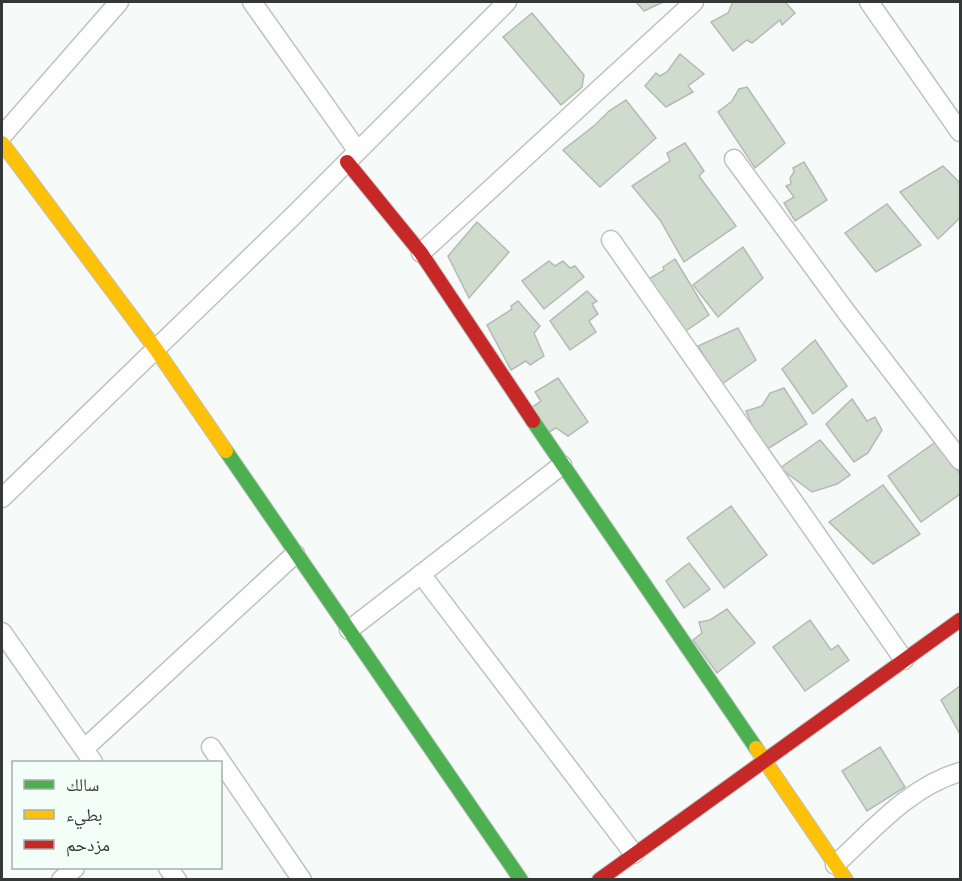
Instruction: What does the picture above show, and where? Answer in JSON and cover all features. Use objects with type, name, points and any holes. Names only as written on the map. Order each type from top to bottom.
[{"type":"street","points":[[2,136],[119,2]]},
{"type":"street","points":[[252,2],[352,156],[421,253],[562,465],[765,760],[834,865],[846,879]]},
{"type":"street","points":[[2,498],[507,2]]},
{"type":"street","points":[[421,253],[694,2]]},
{"type":"street","points":[[869,2],[960,132]]},
{"type":"street","points":[[2,143],[155,348],[521,879]]},
{"type":"street","points":[[734,159],[847,313],[960,460]]},
{"type":"street","points":[[611,240],[904,660]]},
{"type":"street","points":[[349,630],[562,465]]},
{"type":"street","points":[[2,632],[88,756],[295,554]]},
{"type":"street","points":[[421,574],[634,854]]},
{"type":"street","points":[[599,879],[960,620]]},
{"type":"street","points":[[211,747],[221,761]]},
{"type":"street","points":[[222,763],[302,879]]},
{"type":"street","points":[[834,865],[910,796],[946,776],[960,772]]},
{"type":"street","points":[[61,879],[73,869]]},
{"type":"building","points":[[636,2],[663,2],[644,11]]},
{"type":"building","points":[[733,2],[785,2],[795,13],[782,25],[780,20],[752,43],[747,40],[733,51],[711,22],[728,13]]},
{"type":"building","points":[[532,13],[584,75],[582,87],[561,105],[503,37]]},
{"type":"building","points":[[680,54],[704,74],[688,86],[693,92],[666,107],[645,86],[656,73],[660,76],[667,72]]},
{"type":"building","points":[[747,87],[785,143],[755,168],[718,112],[732,101],[739,89]]},
{"type":"building","points":[[626,100],[656,138],[600,187],[563,150],[609,111]]},
{"type":"building","points":[[685,143],[704,171],[699,176],[736,226],[684,262],[660,220],[632,186],[670,161],[667,153]]},
{"type":"building","points":[[804,162],[827,200],[795,221],[784,203],[794,197],[786,186],[791,184],[793,168]]},
{"type":"building","points":[[943,166],[960,183],[960,218],[938,239],[900,192]]},
{"type":"building","points":[[887,204],[921,245],[876,272],[845,233]]},
{"type":"building","points":[[477,222],[509,252],[469,298],[448,256]]},
{"type":"building","points":[[743,247],[763,278],[718,317],[693,285]]},
{"type":"building","points":[[675,259],[709,315],[680,335],[647,280],[664,270],[663,267]]},
{"type":"building","points":[[549,261],[555,266],[563,261],[570,268],[575,266],[584,277],[544,309],[522,281]]},
{"type":"building","points":[[587,291],[597,301],[592,304],[598,314],[589,321],[596,332],[570,350],[550,321]]},
{"type":"building","points":[[518,301],[540,326],[534,333],[544,356],[530,365],[526,361],[511,370],[487,325],[512,309],[511,306]]},
{"type":"building","points":[[738,328],[756,360],[722,384],[698,346]]},
{"type":"building","points":[[815,340],[847,386],[813,414],[782,369]]},
{"type":"building","points":[[558,378],[588,422],[568,436],[556,428],[547,433],[531,408],[541,401],[535,392]]},
{"type":"building","points":[[784,388],[807,424],[763,452],[746,411],[762,406],[770,393]]},
{"type":"building","points":[[852,399],[867,421],[875,417],[882,430],[868,453],[854,462],[826,424]]},
{"type":"building","points":[[820,440],[850,475],[837,484],[812,492],[780,468]]},
{"type":"building","points":[[937,441],[960,474],[960,494],[921,522],[888,476]]},
{"type":"building","points":[[883,485],[920,534],[873,564],[829,522]]},
{"type":"building","points":[[731,506],[767,555],[724,588],[687,538]]},
{"type":"building","points":[[689,563],[710,589],[684,608],[666,581]]},
{"type":"building","points":[[727,609],[755,643],[717,673],[693,640],[702,633],[699,622],[710,620]]},
{"type":"building","points":[[810,620],[831,650],[838,645],[849,660],[805,691],[773,647]]},
{"type":"building","points":[[960,686],[960,734],[941,700]]},
{"type":"building","points":[[880,747],[905,787],[867,811],[842,771]]},
{"type":"traffic: fast","points":[[533,421],[756,748]]},
{"type":"traffic: fast","points":[[226,451],[521,880]]},
{"type":"traffic: slow","points":[[2,143],[155,348],[226,451]]},
{"type":"traffic: slow","points":[[756,748],[846,880]]},
{"type":"traffic: jam","points":[[347,162],[421,253],[533,421]]},
{"type":"traffic: jam","points":[[599,880],[960,620]]}]
